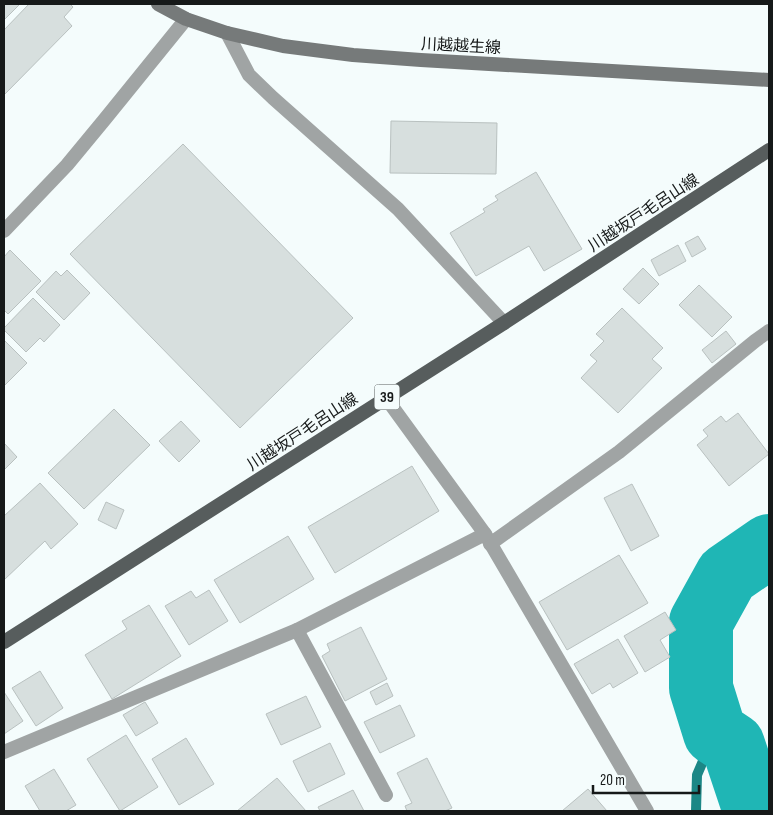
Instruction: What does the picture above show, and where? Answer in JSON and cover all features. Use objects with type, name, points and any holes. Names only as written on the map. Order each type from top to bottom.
[{"type":"main road","name":"川越越生線","points":[[158,4],[186,18],[227,33],[283,46],[353,55],[769,80]]},
{"type":"main road","name":"川越坂戸毛呂山線","points":[[4,642],[504,323],[769,150]]},
{"type":"street","points":[[4,231],[67,164],[186,18]]},
{"type":"street","points":[[227,33],[249,75],[272,98],[398,209],[504,323]]},
{"type":"street","points":[[4,752],[297,630],[487,539],[619,452],[769,331]]},
{"type":"street","points":[[386,398],[487,539],[647,811]]},
{"type":"street","points":[[297,630],[386,795]]},
{"type":"building","points":[[4,4],[20,4],[4,20]]},
{"type":"building","points":[[29,4],[70,4],[73,7],[64,17],[72,26],[4,95],[4,30]]},
{"type":"building","points":[[391,121],[497,123],[496,174],[390,173]]},
{"type":"building","points":[[183,144],[353,318],[240,428],[70,254]]},
{"type":"building","points":[[536,172],[582,249],[544,271],[529,246],[476,276],[450,233],[485,212],[483,209],[498,200],[495,196]]},
{"type":"building","points":[[698,236],[706,249],[692,257],[685,243]]},
{"type":"building","points":[[678,245],[686,261],[659,276],[651,260]]},
{"type":"building","points":[[10,250],[41,281],[8,314],[4,310],[4,257]]},
{"type":"building","points":[[643,268],[659,284],[639,304],[623,289]]},
{"type":"building","points":[[67,270],[90,293],[64,320],[36,292],[56,271],[61,276]]},
{"type":"building","points":[[699,285],[732,317],[712,337],[679,305]]},
{"type":"building","points":[[33,298],[60,325],[44,342],[40,338],[26,352],[4,328]]},
{"type":"building","points":[[622,308],[663,348],[652,359],[662,368],[618,413],[581,378],[597,361],[590,355],[604,341],[596,334]]},
{"type":"building","points":[[726,331],[736,344],[712,363],[702,350]]},
{"type":"building","points":[[4,340],[27,363],[4,386]]},
{"type":"building","points":[[114,409],[150,445],[84,509],[48,473]]},
{"type":"building","points":[[738,413],[769,454],[729,486],[697,445],[708,436],[703,430],[721,416],[726,422]]},
{"type":"building","points":[[181,421],[200,441],[179,462],[159,441]]},
{"type":"building","points":[[4,443],[17,457],[4,470]]},
{"type":"building","points":[[412,466],[439,511],[335,573],[308,527]]},
{"type":"building","points":[[40,483],[78,524],[51,549],[45,541],[4,580],[4,516]]},
{"type":"building","points":[[632,484],[659,536],[631,551],[604,498]]},
{"type":"building","points":[[106,502],[124,510],[116,529],[98,520]]},
{"type":"building","points":[[288,536],[314,579],[240,623],[214,580]]},
{"type":"building","points":[[619,555],[648,603],[567,650],[539,602]]},
{"type":"building","points":[[209,590],[228,621],[189,645],[165,606],[191,591],[196,598]]},
{"type":"building","points":[[149,605],[181,656],[112,699],[85,655],[127,629],[122,621]]},
{"type":"building","points":[[665,612],[676,630],[660,640],[670,657],[645,672],[624,636]]},
{"type":"building","points":[[361,627],[387,679],[345,701],[322,656],[330,651],[327,644]]},
{"type":"building","points":[[618,639],[638,673],[613,688],[610,683],[592,694],[574,664]]},
{"type":"building","points":[[40,671],[63,708],[36,726],[12,688]]},
{"type":"building","points":[[387,683],[393,696],[376,705],[370,692]]},
{"type":"building","points":[[4,692],[23,721],[4,734]]},
{"type":"building","points":[[306,696],[321,727],[281,745],[266,714]]},
{"type":"building","points":[[145,702],[158,723],[136,736],[123,715]]},
{"type":"building","points":[[400,705],[415,736],[380,753],[364,722]]},
{"type":"building","points":[[126,735],[158,787],[120,811],[87,759]]},
{"type":"building","points":[[186,738],[214,784],[179,805],[152,759]]},
{"type":"building","points":[[330,743],[345,774],[308,792],[293,761]]},
{"type":"building","points":[[427,758],[452,808],[445,811],[407,811],[405,806],[412,803],[397,773]]},
{"type":"building","points":[[54,769],[76,805],[66,811],[40,811],[25,786]]},
{"type":"building","points":[[277,778],[306,811],[237,811]]},
{"type":"building","points":[[588,789],[607,811],[562,811]]},
{"type":"building","points":[[353,790],[364,811],[320,811],[318,807]]},
{"type":"waterway","points":[[755,811],[733,745],[715,733],[701,688],[701,622],[727,575],[769,546]]},
{"type":"waterway","points":[[696,811],[697,775],[715,733]]}]
